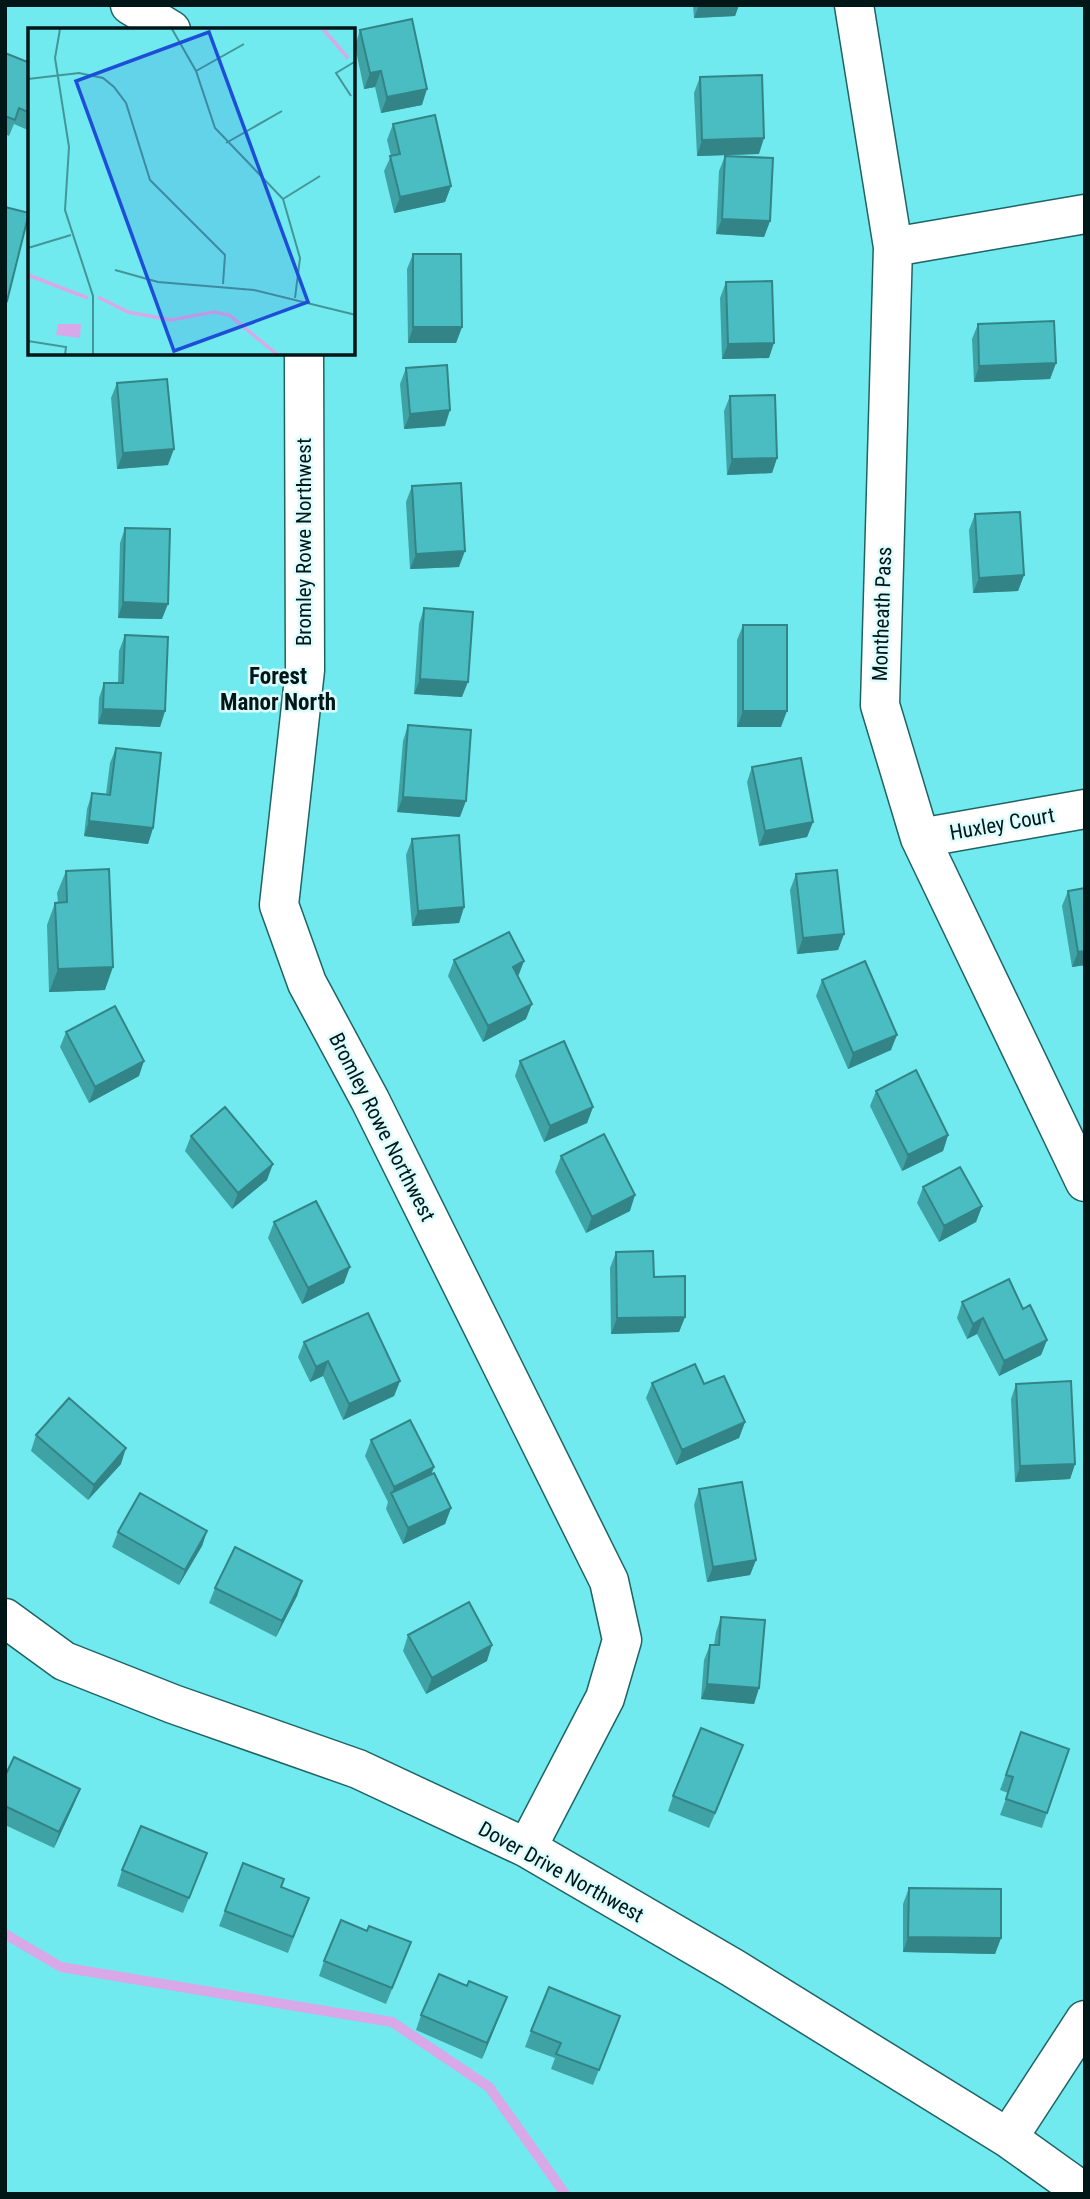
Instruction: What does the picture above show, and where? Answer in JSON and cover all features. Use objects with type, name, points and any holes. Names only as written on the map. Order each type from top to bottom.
[{"type":"street","points":[[130,5],[168,28]]},
{"type":"street","name":"Montheath Pass","points":[[854,5],[893,247],[880,705],[920,838],[1085,1182]]},
{"type":"street","points":[[893,247],[1085,214]]},
{"type":"street","name":"Bromley Rowe Northwest","points":[[304,355],[305,670],[279,905],[307,983],[370,1100],[608,1581],[622,1640],[605,1698],[527,1849]]},
{"type":"street","name":"Huxley Court","points":[[920,838],[1085,809]]},
{"type":"street","name":"Dover Drive Northwest","points":[[5,1618],[64,1661],[173,1704],[358,1769],[527,1849],[733,1968],[1008,2138],[1085,2193]]},
{"type":"street","points":[[1008,2138],[1085,2020]]},
{"type":"building","points":[[412,19],[427,89],[387,97],[381,71],[370,73],[360,30]]},
{"type":"building","points":[[5,53],[28,62],[28,112],[19,108],[15,120],[5,116]]},
{"type":"building","points":[[762,75],[764,138],[702,140],[700,77]]},
{"type":"building","points":[[435,115],[451,186],[400,197],[390,156],[400,154],[393,124]]},
{"type":"building","points":[[725,156],[773,158],[770,221],[722,219]]},
{"type":"building","points":[[5,207],[28,213],[28,217],[7,301]]},
{"type":"building","points":[[413,254],[461,254],[462,327],[413,327]]},
{"type":"building","points":[[772,281],[774,343],[728,344],[726,282]]},
{"type":"building","points":[[1054,321],[1056,363],[979,366],[978,324]]},
{"type":"building","points":[[447,365],[450,410],[410,414],[406,368]]},
{"type":"building","points":[[167,379],[174,449],[123,453],[117,383]]},
{"type":"building","points":[[775,395],[777,458],[732,459],[730,396]]},
{"type":"building","points":[[461,483],[465,551],[416,554],[412,486]]},
{"type":"building","points":[[1020,512],[1024,575],[979,578],[975,514]]},
{"type":"building","points":[[125,528],[170,529],[168,604],[123,602]]},
{"type":"building","points":[[424,608],[473,612],[468,682],[420,679]]},
{"type":"building","points":[[743,625],[787,625],[787,711],[743,711]]},
{"type":"building","points":[[125,635],[168,637],[165,711],[103,709],[104,683],[123,683]]},
{"type":"building","points":[[408,725],[471,730],[466,801],[403,797]]},
{"type":"building","points":[[116,748],[161,753],[153,828],[89,821],[92,793],[110,795]]},
{"type":"building","points":[[801,758],[813,822],[765,831],[752,767]]},
{"type":"building","points":[[459,835],[464,907],[418,911],[412,839]]},
{"type":"building","points":[[109,869],[113,967],[58,969],[55,903],[67,902],[66,871]]},
{"type":"building","points":[[837,870],[844,934],[803,938],[796,874]]},
{"type":"building","points":[[1085,888],[1085,951],[1078,952],[1068,891]]},
{"type":"building","points":[[509,932],[524,961],[513,967],[532,1004],[488,1026],[454,960]]},
{"type":"building","points":[[865,961],[897,1035],[853,1053],[822,980]]},
{"type":"building","points":[[115,1006],[144,1061],[95,1087],[66,1032]]},
{"type":"building","points":[[564,1041],[593,1107],[550,1126],[520,1061]]},
{"type":"building","points":[[916,1070],[948,1135],[908,1155],[876,1091]]},
{"type":"building","points":[[225,1107],[273,1164],[238,1193],[191,1136]]},
{"type":"building","points":[[604,1134],[635,1195],[592,1217],[561,1156]]},
{"type":"building","points":[[960,1167],[982,1206],[944,1226],[923,1187]]},
{"type":"building","points":[[316,1201],[350,1267],[308,1288],[274,1222]]},
{"type":"building","points":[[653,1251],[654,1277],[685,1276],[685,1317],[617,1318],[616,1252]]},
{"type":"building","points":[[1009,1279],[1023,1309],[1030,1305],[1047,1340],[1004,1361],[983,1318],[973,1324],[962,1302]]},
{"type":"building","points":[[368,1313],[400,1381],[349,1404],[328,1361],[316,1367],[304,1342]]},
{"type":"building","points":[[695,1364],[704,1384],[724,1376],[745,1422],[682,1450],[652,1383]]},
{"type":"building","points":[[1071,1381],[1075,1464],[1020,1466],[1016,1384]]},
{"type":"building","points":[[69,1398],[126,1448],[94,1485],[36,1435]]},
{"type":"building","points":[[410,1420],[434,1467],[394,1487],[371,1440]]},
{"type":"building","points":[[434,1473],[451,1508],[408,1528],[391,1493]]},
{"type":"building","points":[[742,1482],[756,1560],[713,1567],[699,1489]]},
{"type":"building","points":[[140,1493],[207,1531],[185,1570],[118,1532]]},
{"type":"building","points":[[235,1547],[302,1581],[282,1621],[215,1588]]},
{"type":"building","points":[[469,1602],[492,1645],[432,1678],[408,1635]]},
{"type":"building","points":[[721,1617],[765,1620],[759,1688],[707,1684],[710,1645],[719,1645]]},
{"type":"building","points":[[701,1728],[743,1745],[715,1813],[673,1796]]},
{"type":"building","points":[[1021,1732],[1069,1749],[1047,1813],[1006,1799],[1013,1777],[1006,1775]]},
{"type":"building","points":[[14,1757],[80,1789],[59,1832],[5,1806],[5,1776]]},
{"type":"building","points":[[141,1826],[207,1853],[189,1898],[122,1870]]},
{"type":"building","points":[[243,1863],[284,1879],[281,1887],[309,1898],[293,1937],[225,1911]]},
{"type":"building","points":[[909,1888],[1001,1889],[1001,1938],[908,1937]]},
{"type":"building","points":[[341,1920],[367,1931],[369,1926],[411,1942],[392,1988],[324,1961]]},
{"type":"building","points":[[439,1974],[467,1986],[469,1981],[507,1997],[487,2043],[421,2015]]},
{"type":"building","points":[[549,1987],[620,2016],[599,2070],[556,2054],[561,2043],[531,2031]]},
{"type":"waterway","points":[[5,1934],[61,1967],[392,2022],[489,2087],[565,2194]]},
{"type":"district","name":"Forest Manor North","points":[[278,689]]}]
